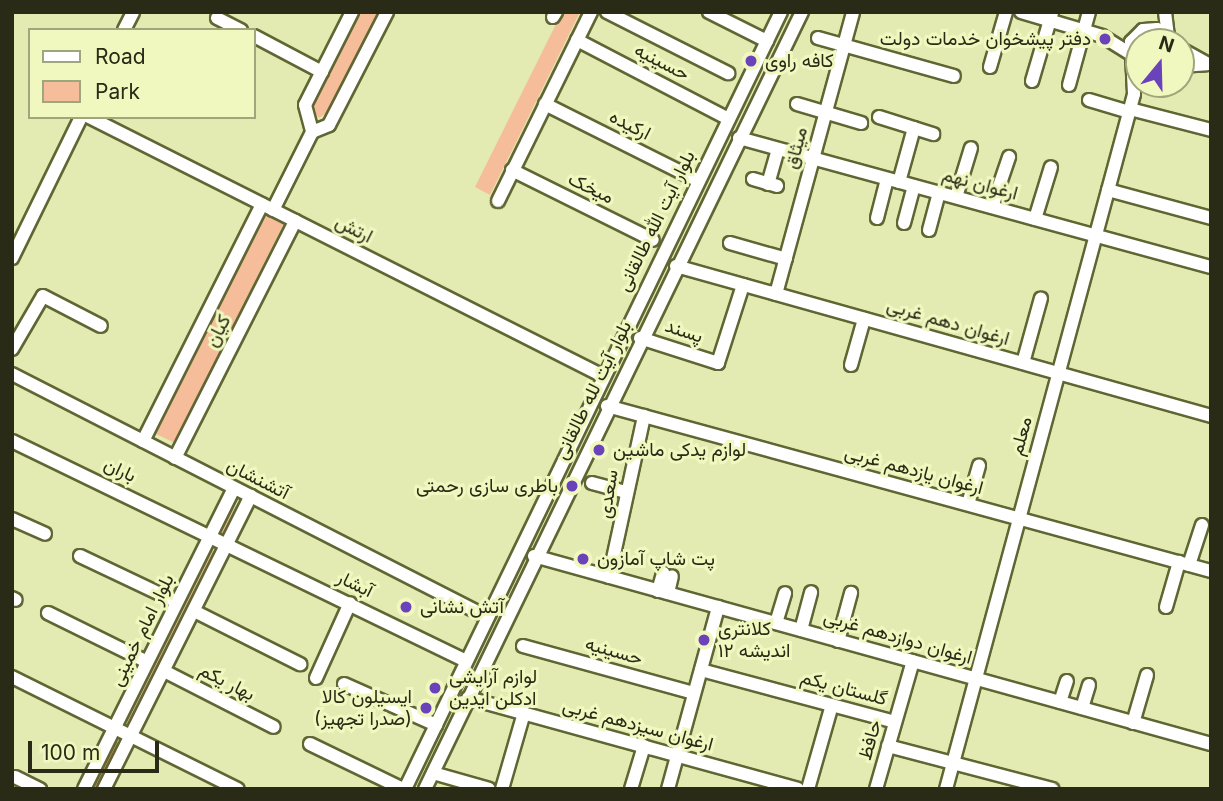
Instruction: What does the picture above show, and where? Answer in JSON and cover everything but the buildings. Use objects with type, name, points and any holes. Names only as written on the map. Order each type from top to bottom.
[{"type":"street","points":[[125,28],[133,12]]},
{"type":"street","points":[[352,12],[305,105],[312,132],[329,125],[387,12]]},
{"type":"street","points":[[498,201],[591,12]]},
{"type":"street","points":[[607,12],[728,74]]},
{"type":"street","points":[[709,12],[767,41]]},
{"type":"street","name":"بلوار آیت الله طالقانی","points":[[404,789],[601,375],[781,12]]},
{"type":"street","name":"بلوار آیت لله طالقانی","points":[[425,789],[534,556],[802,12]]},
{"type":"street","name":"میثاق","points":[[776,294],[853,12]]},
{"type":"street","points":[[990,67],[1006,12]]},
{"type":"street","points":[[1021,12],[1051,16],[1102,36],[1125,53]]},
{"type":"street","points":[[1069,85],[1090,12]]},
{"type":"street","points":[[1143,28],[1162,12]]},
{"type":"street","points":[[1032,81],[1051,16]]},
{"type":"street","points":[[217,18],[237,28]]},
{"type":"street","points":[[1102,36],[1125,33]]},
{"type":"street","points":[[256,38],[322,72]]},
{"type":"street","points":[[818,38],[954,76]]},
{"type":"street","name":"حسینیه","points":[[577,40],[729,119]]},
{"type":"street","name":"معلم","points":[[946,789],[1134,98]]},
{"type":"street","points":[[1089,100],[1211,131]]},
{"type":"street","name":"ارکیده","points":[[545,104],[697,180]]},
{"type":"street","points":[[797,104],[861,123]]},
{"type":"street","points":[[879,117],[933,134]]},
{"type":"street","points":[[12,258],[80,119]]},
{"type":"street","name":"ارتش","points":[[93,119],[601,375]]},
{"type":"street","points":[[877,218],[914,128]]},
{"type":"street","name":"کیان","points":[[143,442],[268,207],[312,132]]},
{"type":"street","name":"ارغوان نهم","points":[[739,138],[1211,267]]},
{"type":"street","points":[[956,197],[971,148]]},
{"type":"street","points":[[753,179],[773,185],[778,149]]},
{"type":"street","points":[[992,207],[1009,158]]},
{"type":"street","points":[[1035,219],[1051,167]]},
{"type":"street","name":"میخک","points":[[512,170],[653,240]]},
{"type":"street","points":[[904,223],[914,186]]},
{"type":"street","points":[[1108,190],[1211,218]]},
{"type":"street","points":[[929,230],[940,193]]},
{"type":"street","name":"کیان","points":[[175,458],[295,221]]},
{"type":"street","points":[[672,232],[689,241]]},
{"type":"street","points":[[730,243],[786,259]]},
{"type":"street","name":"ارغوان دهم غربی","points":[[676,266],[1211,416]]},
{"type":"street","name":"پسند","points":[[640,338],[718,363],[743,285]]},
{"type":"street","points":[[12,349],[43,296],[101,326]]},
{"type":"street","points":[[1023,363],[1041,298]]},
{"type":"street","points":[[851,365],[864,319]]},
{"type":"street","name":"آتشنشان","points":[[12,374],[487,617]]},
{"type":"street","name":"ارغوان یازدهم غربی","points":[[607,406],[1211,571]]},
{"type":"street","name":"سعدی","points":[[608,577],[630,499],[626,492],[644,416]]},
{"type":"street","name":"باران","points":[[12,441],[228,542]]},
{"type":"street","points":[[968,505],[979,466]]},
{"type":"street","points":[[592,483],[626,492]]},
{"type":"street","name":"بلوار امام خمینی","points":[[84,789],[234,488]]},
{"type":"street","name":"بلوار امام خمینی","points":[[104,789],[251,496]]},
{"type":"street","points":[[12,519],[45,534]]},
{"type":"street","points":[[1166,607],[1202,525]]},
{"type":"street","name":"آبشار","points":[[228,542],[466,661]]},
{"type":"street","points":[[80,556],[177,602]]},
{"type":"street","name":"ارغوان دوازدهم غربی","points":[[534,556],[1133,723],[1210,741]]},
{"type":"street","points":[[663,592],[668,574]]},
{"type":"street","points":[[801,630],[811,592]]},
{"type":"street","points":[[776,623],[785,593]]},
{"type":"street","points":[[838,641],[851,593]]},
{"type":"street","points":[[316,678],[351,603]]},
{"type":"street","points":[[668,789],[718,607]]},
{"type":"street","points":[[194,611],[300,664]]},
{"type":"street","points":[[48,613],[147,662]]},
{"type":"street","points":[[474,644],[489,651]]},
{"type":"street","name":"حسینیه","points":[[523,646],[694,694]]},
{"type":"street","name":"حافظ","points":[[876,789],[913,661]]},
{"type":"street","name":"گلستان یکم","points":[[701,670],[895,722]]},
{"type":"street","name":"بهار یکم","points":[[164,671],[274,727]]},
{"type":"street","points":[[1133,723],[1147,675]]},
{"type":"street","points":[[12,677],[238,789]]},
{"type":"street","points":[[1060,702],[1067,681]]},
{"type":"street","points":[[344,684],[436,725]]},
{"type":"street","points":[[1082,708],[1089,685]]},
{"type":"street","name":"ارغوان سیزدهم غربی","points":[[468,698],[798,789]]},
{"type":"street","points":[[808,789],[832,705]]},
{"type":"street","points":[[502,789],[524,713]]},
{"type":"street","points":[[310,744],[404,789]]},
{"type":"street","points":[[631,789],[643,746]]},
{"type":"street","points":[[888,746],[1052,789]]},
{"type":"street","points":[[433,773],[489,789]]},
{"type":"street","points":[[15,778],[40,789]]},
{"type":"green space","points":[[357,12],[378,12],[328,112],[319,118],[309,106]]},
{"type":"green space","points":[[562,12],[580,12],[490,195],[475,187]]},
{"type":"green space","points":[[267,210],[286,219],[175,443],[156,434]]},
{"type":"green space","points":[[238,503],[241,505],[222,535],[219,529]]},
{"type":"green space","points":[[210,550],[216,552],[126,726],[123,721]]},
{"type":"shaded area","points":[[118,742],[100,789],[90,789],[114,743]]},
{"type":"place","name":"دفتر پیشخوان خدمات دولت","points":[[1105,39]]},
{"type":"place","name":"کافه راوی","points":[[751,61]]},
{"type":"place","name":"لوازم یدکی ماشین","points":[[599,450]]},
{"type":"place","name":"باطری سازی رحمتی","points":[[572,486]]},
{"type":"place","name":"پت شاپ آمازون","points":[[583,559]]},
{"type":"place","name":"آتش نشانی","points":[[406,607]]},
{"type":"place","name":"کلانتری ۱۲ اندیشه","points":[[704,640]]},
{"type":"place","name":"لوازم آرایشی ادکلن ایدین","points":[[435,688]]},
{"type":"place","name":"اپسیلون کالا (صدرا تجهیز)","points":[[426,708]]}]
